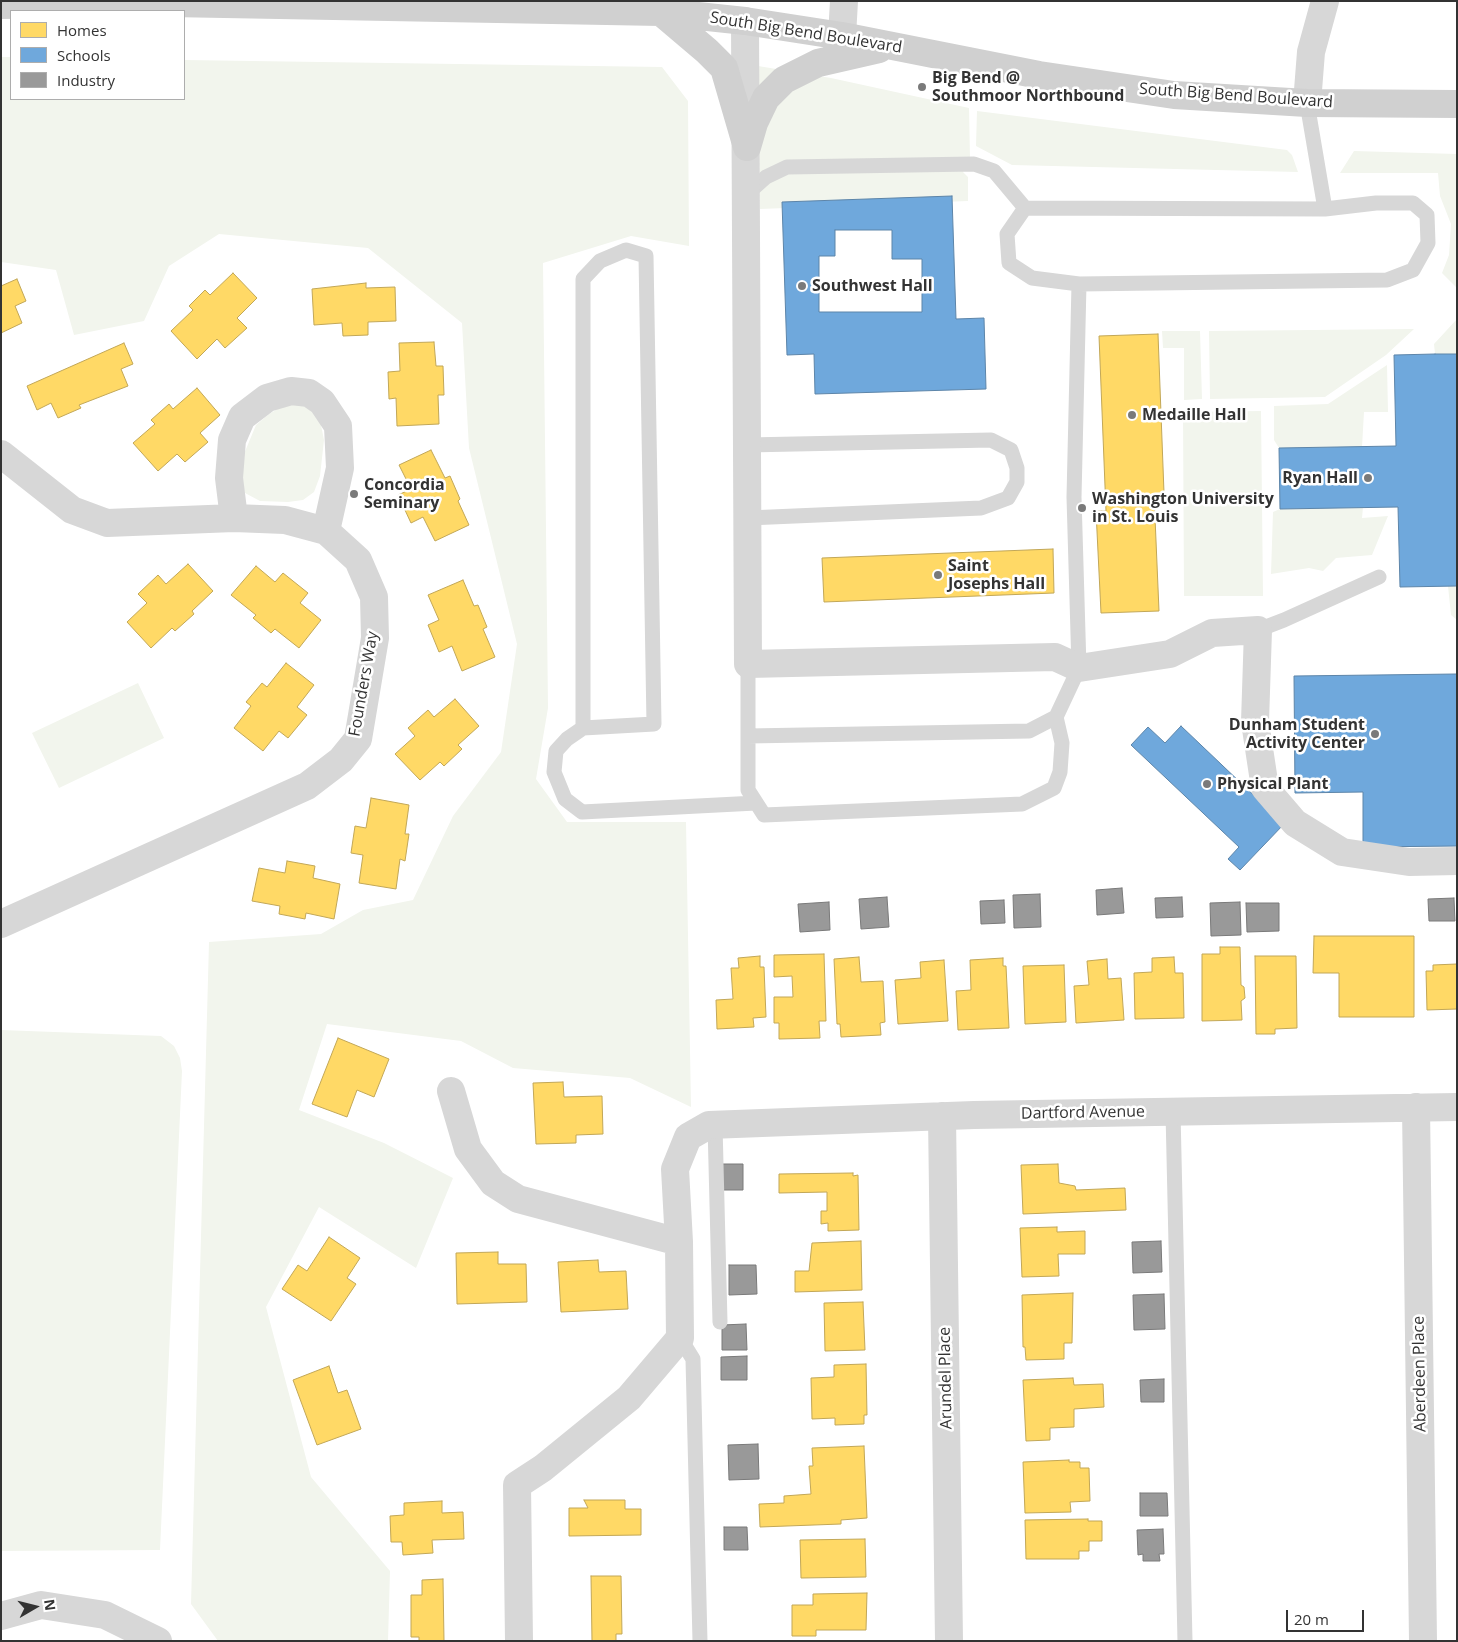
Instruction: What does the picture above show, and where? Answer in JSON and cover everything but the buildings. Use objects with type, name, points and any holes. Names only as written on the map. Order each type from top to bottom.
[{"type":"main road","name":"South Big Bend Boulevard","points":[[1,5],[170,2],[661,12],[745,21],[842,36],[1040,75],[1174,94],[1307,103],[1457,104]]},
{"type":"main road","points":[[661,12],[724,68],[747,147]]},
{"type":"main road","points":[[747,147],[754,123],[766,98],[784,80],[818,63],[894,46]]},
{"type":"street","points":[[842,36],[844,1]]},
{"type":"street","points":[[1307,103],[1311,52],[1325,1]]},
{"type":"street","points":[[745,21],[748,664],[1055,656],[1079,668],[1170,654],[1212,633],[1258,630],[1255,722],[1266,788],[1295,823],[1342,852],[1409,862],[1457,861]]},
{"type":"street","points":[[234,518],[228,478],[232,440],[242,417],[267,398],[291,391],[309,393],[322,402],[338,426],[340,468],[326,531]]},
{"type":"street","name":"Founders Way","points":[[1,454],[72,510],[107,523],[234,518],[285,520],[326,531],[358,560],[374,597],[375,638],[358,739],[341,760],[307,786],[1,924]]},
{"type":"street","points":[[451,1091],[468,1149],[493,1183],[518,1198],[679,1242]]},
{"type":"street","name":"Aberdeen Place","points":[[1416,1107],[1424,1641]]},
{"type":"street","name":"Dartford Avenue","points":[[712,1125],[942,1116],[1457,1107]]},
{"type":"street","name":"Arundel Place","points":[[942,1116],[950,1641]]},
{"type":"street","points":[[518,1641],[518,1484],[543,1468],[629,1398],[680,1338],[679,1242],[675,1168],[688,1137],[712,1125]]},
{"type":"street","points":[[1,1616],[42,1605],[105,1615],[158,1641]]},
{"type":"lane","points":[[1307,103],[1325,209]]},
{"type":"lane","points":[[747,194],[766,177],[787,167],[974,164],[994,171],[1025,208],[1325,209],[1376,203],[1413,203],[1427,215],[1428,243],[1413,270],[1387,280],[1079,284],[1032,278],[1009,263],[1006,234],[1025,208]]},
{"type":"lane","points":[[582,728],[583,279],[600,261],[626,250],[646,256],[654,724],[582,728],[567,738],[556,751],[554,772],[565,799],[582,812],[756,803]]},
{"type":"lane","points":[[748,664],[748,790],[764,815],[1022,804],[1054,788],[1060,772],[1062,743],[1056,717],[1079,668],[1074,497],[1079,284]]},
{"type":"lane","points":[[747,444],[991,440],[1011,450],[1017,468],[1017,482],[1008,498],[981,508],[748,518]]},
{"type":"lane","points":[[1258,630],[1379,577]]},
{"type":"lane","points":[[748,736],[1029,730],[1056,717]]},
{"type":"lane","points":[[1173,1112],[1185,1641]]},
{"type":"lane","points":[[712,1125],[720,1322]]},
{"type":"lane","points":[[680,1338],[693,1359],[700,1641]]},
{"type":"shaded area","points":[[1,57],[10,57],[10,100],[185,100],[185,60],[662,67],[688,101],[689,246],[631,236],[543,263],[548,708],[536,779],[567,822],[686,822],[691,1107],[630,1078],[513,1068],[461,1041],[327,1024],[299,1110],[384,1143],[453,1178],[416,1268],[319,1207],[266,1307],[311,1477],[390,1571],[388,1641],[218,1641],[191,1604],[209,942],[321,934],[363,910],[413,900],[453,816],[501,752],[517,644],[469,448],[462,323],[368,248],[219,234],[169,266],[144,321],[74,335],[56,270],[1,262]]},
{"type":"shaded area","points":[[758,66],[831,78],[969,108],[970,159],[963,172],[968,177],[968,201],[760,209]]},
{"type":"shaded area","points":[[977,111],[1287,150],[1292,155],[1298,172],[1012,165],[976,146]]},
{"type":"shaded area","points":[[1354,151],[1457,154],[1456,287],[1442,273],[1449,255],[1451,224],[1440,196],[1438,173],[1340,173]]},
{"type":"shaded area","points":[[1457,319],[1457,354],[1435,354],[1434,344]]},
{"type":"shaded area","points":[[1414,329],[1386,355],[1325,397],[1210,399],[1209,331]]},
{"type":"shaded area","points":[[1162,331],[1200,331],[1202,399],[1184,400],[1184,348],[1163,348]]},
{"type":"shaded area","points":[[1387,365],[1388,412],[1364,412],[1362,447],[1279,448],[1274,440],[1274,406],[1328,404]]},
{"type":"shaded area","points":[[288,403],[305,404],[320,420],[324,440],[320,476],[314,492],[303,500],[288,502],[260,501],[245,493],[238,474],[239,466],[256,425],[269,414]]},
{"type":"shaded area","points":[[1261,411],[1263,596],[1184,596],[1183,412]]},
{"type":"shaded area","points":[[1363,507],[1362,518],[1388,516],[1372,555],[1336,558],[1323,571],[1309,568],[1271,574],[1273,512],[1280,509]]},
{"type":"shaded area","points":[[1448,586],[1457,586],[1457,620],[1451,615]]},
{"type":"shaded area","points":[[138,683],[164,738],[59,788],[32,733]]},
{"type":"shaded area","points":[[1,1030],[161,1036],[174,1046],[180,1058],[182,1071],[160,1550],[1,1551]]},
{"type":"place","name":"Big Bend @ Southmoor Northbound","points":[[922,87]]},
{"type":"place","name":"Southwest Hall","points":[[802,286]]},
{"type":"place","name":"Medaille Hall","points":[[1132,415]]},
{"type":"place","name":"Ryan Hall","points":[[1368,478]]},
{"type":"place","name":"Concordia Seminary","points":[[354,494]]},
{"type":"place","name":"Washington University in St. Louis","points":[[1082,508]]},
{"type":"place","name":"Saint Josephs Hall","points":[[938,575]]},
{"type":"place","name":"Dunham Student Activity Center","points":[[1375,734]]},
{"type":"place","name":"Physical Plant","points":[[1207,784]]}]
